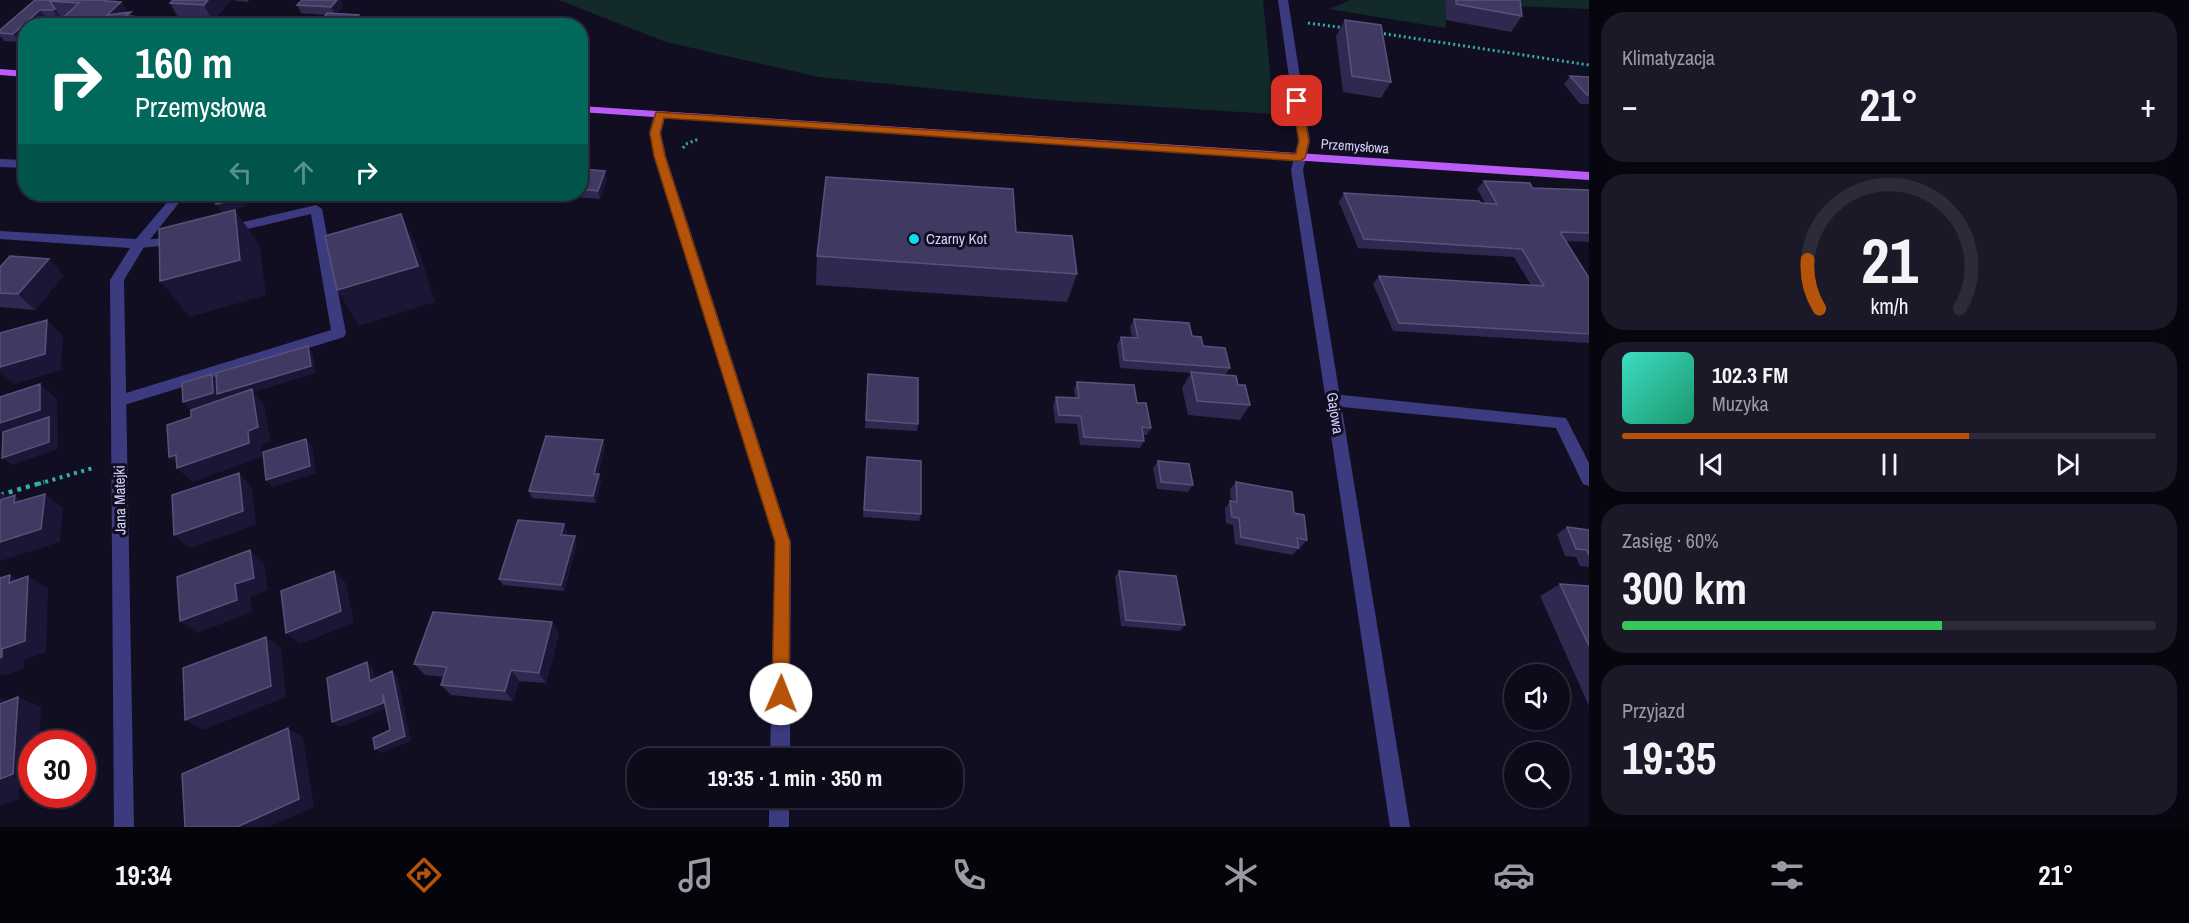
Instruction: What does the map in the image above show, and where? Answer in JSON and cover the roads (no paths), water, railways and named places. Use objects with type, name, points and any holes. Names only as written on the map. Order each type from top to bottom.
[{"type":"main road","points":[[0,72],[18,73]]},
{"type":"main road","name":"Przemysłowa","points":[[588,110],[1589,176]]},
{"type":"street","name":"Gajowa","points":[[1283,0],[1304,137],[1297,170],[1400,827]]},
{"type":"street","points":[[660,114],[655,133],[660,156],[783,542],[780,748]]},
{"type":"street","points":[[0,163],[18,164]]},
{"type":"street","name":"Jana Matejki","points":[[124,827],[117,280],[139,244],[174,201]]},
{"type":"street","points":[[118,401],[339,333],[316,209],[211,234]]},
{"type":"street","points":[[0,235],[139,244],[188,239]]},
{"type":"street","points":[[1332,400],[1561,422],[1589,479]]},
{"type":"street","points":[[779,808],[779,827]]},
{"type":"place","name":"Czarny Kot","points":[[914,239]]}]
